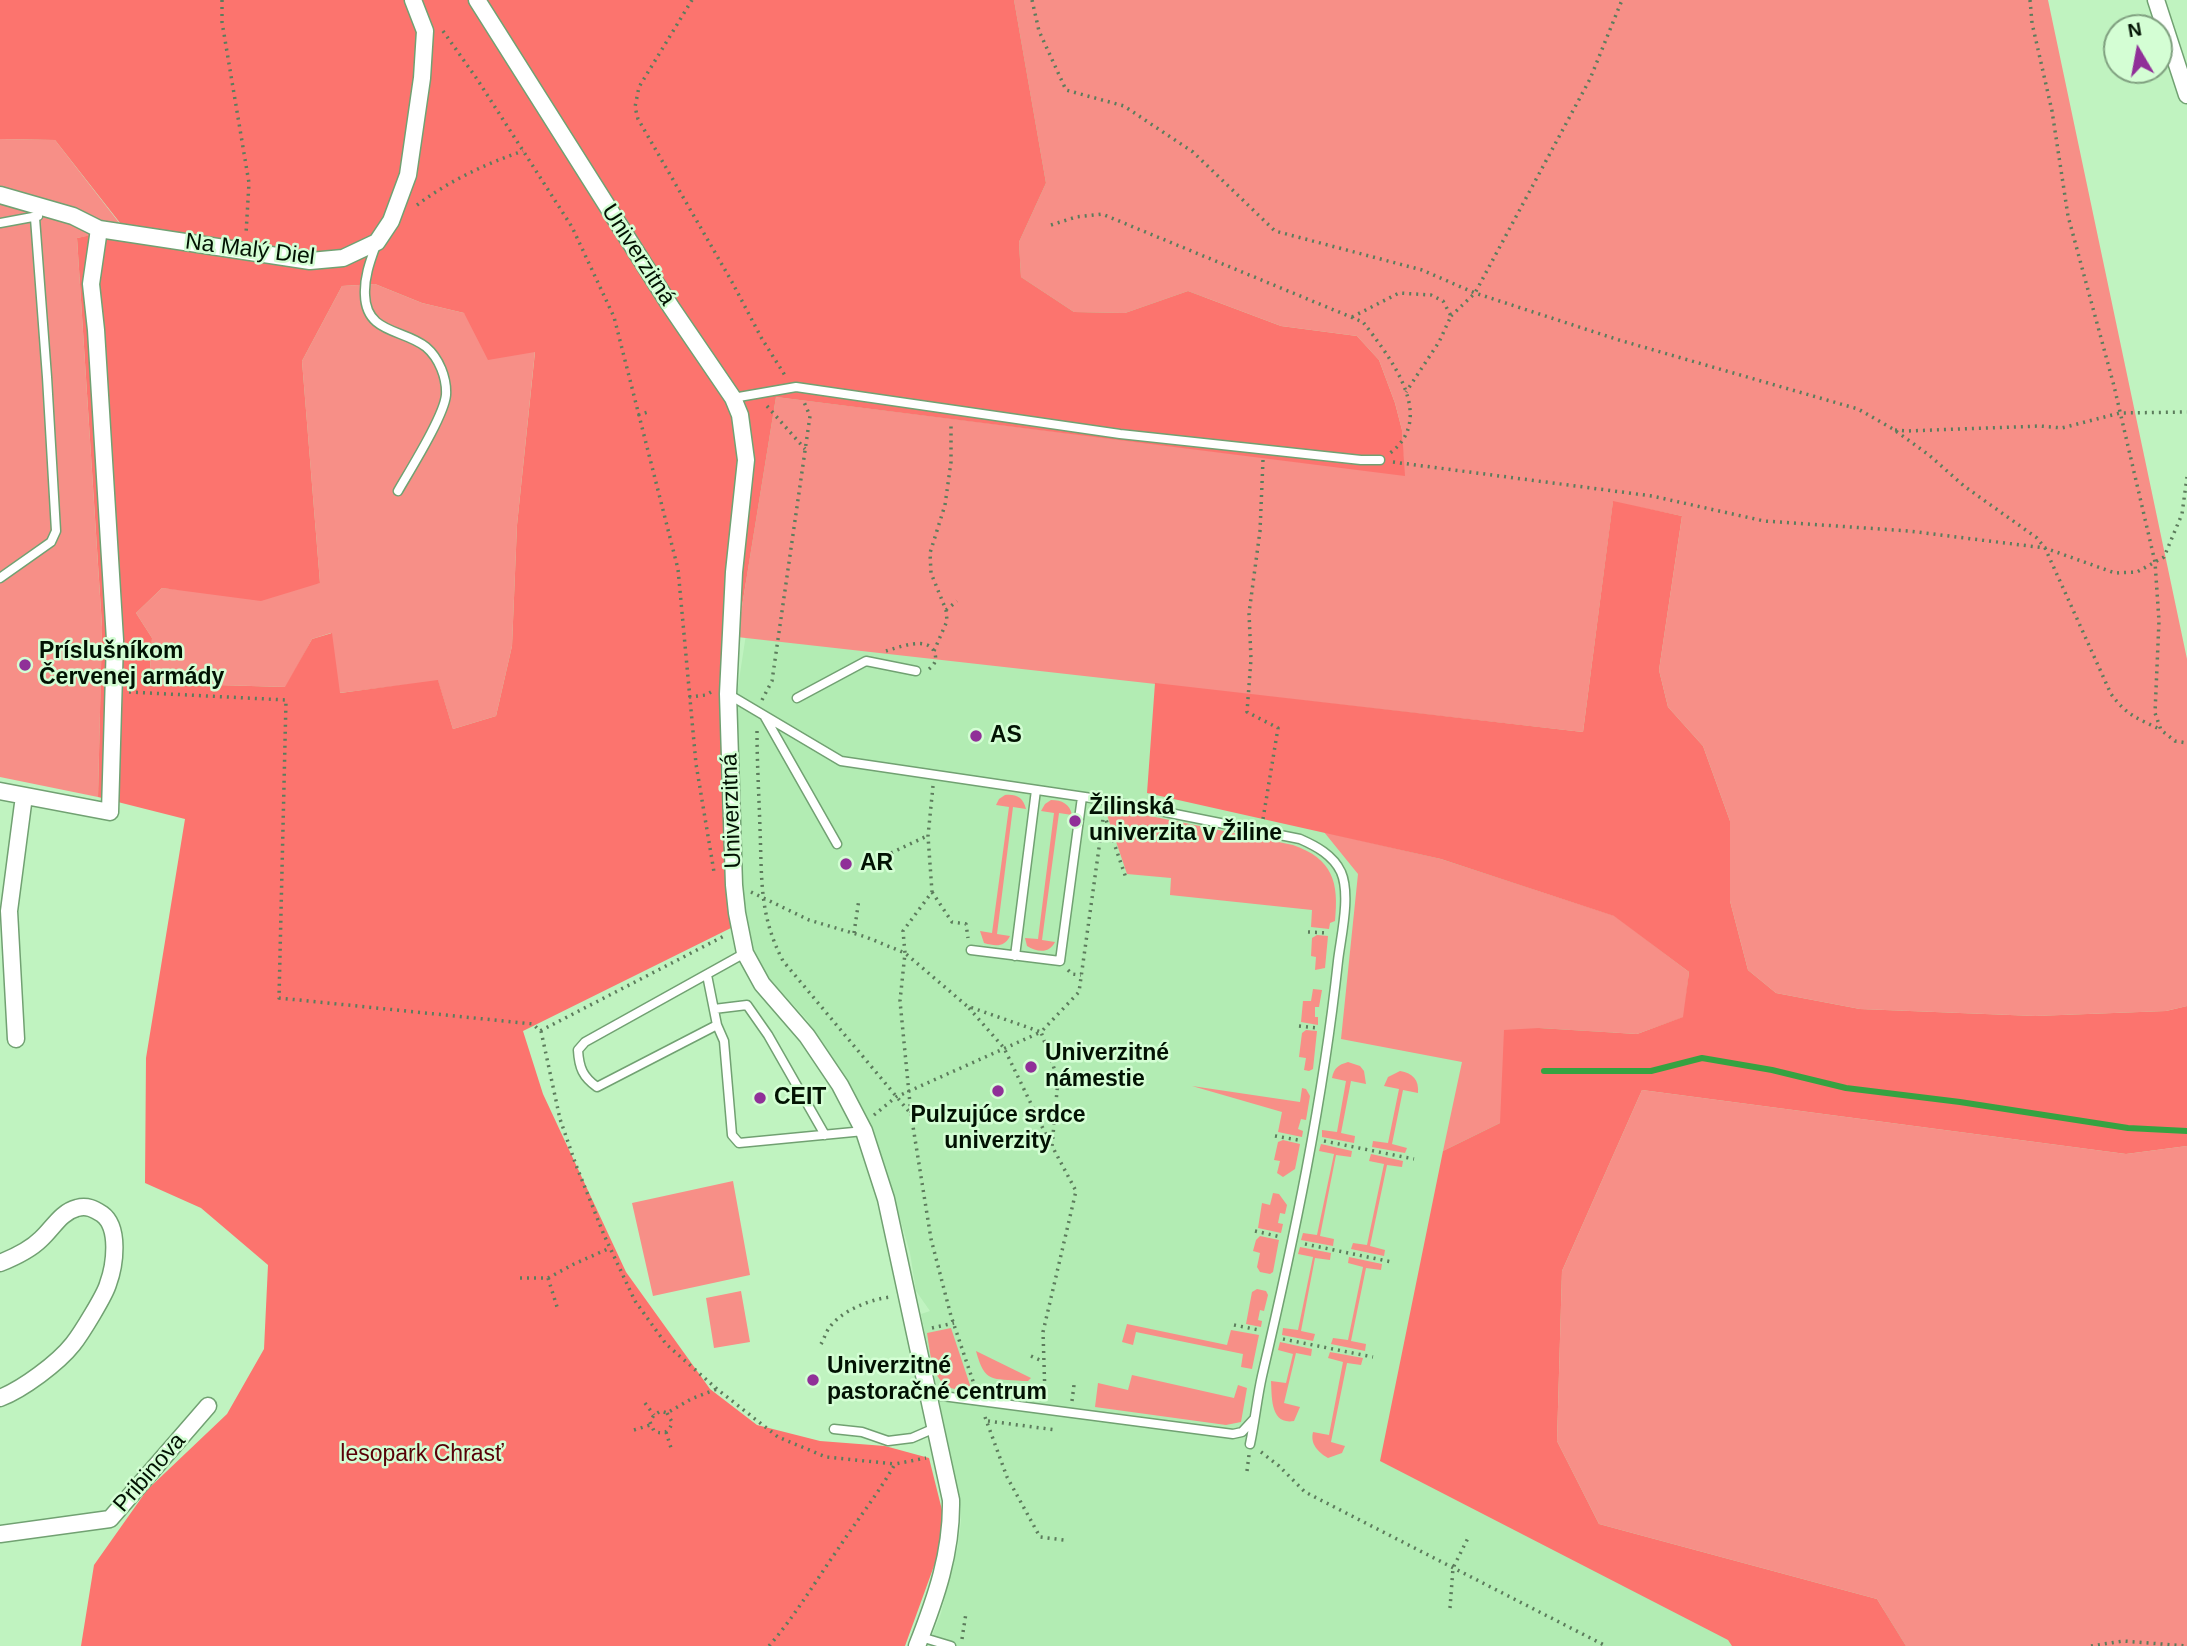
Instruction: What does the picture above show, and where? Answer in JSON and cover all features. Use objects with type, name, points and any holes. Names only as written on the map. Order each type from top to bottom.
[{"type":"street","name":"Univerzitná","points":[[477,0],[671,307],[733,398],[740,415],[746,460],[734,572],[729,694],[734,885],[745,953],[761,984],[807,1035],[840,1085],[863,1128],[886,1199],[951,1500],[952,1527],[937,1597],[919,1641]]},
{"type":"street","points":[[2156,0],[2187,95]]},
{"type":"street","points":[[377,242],[391,221],[408,175],[422,78],[425,31],[414,2]]},
{"type":"street","name":"Na Malý Diel","points":[[0,195],[73,216],[99,229],[310,261],[343,258],[377,242]]},
{"type":"street","points":[[0,791],[110,812],[114,626],[91,284],[99,229]]},
{"type":"street","points":[[16,1039],[9,911],[24,796]]},
{"type":"street","points":[[0,1263],[24,1252],[67,1212],[79,1207],[93,1207],[109,1219],[115,1243],[108,1285],[73,1345],[38,1375],[0,1398]]},
{"type":"street","name":"Pribinova","points":[[0,1534],[110,1518],[208,1406]]},
{"type":"lane","points":[[0,223],[35,218],[51,209]]},
{"type":"lane","points":[[0,578],[51,542],[56,531],[35,218]]},
{"type":"lane","points":[[377,242],[365,286],[371,317],[386,329],[425,346],[438,362],[445,378],[446,396],[441,411],[398,492]]},
{"type":"lane","points":[[733,398],[796,387],[1121,433],[1380,460]]},
{"type":"lane","points":[[797,698],[866,661],[916,671]]},
{"type":"lane","points":[[729,694],[841,761],[1082,797],[1300,839],[1323,850],[1340,871],[1345,897],[1333,1008],[1292,1241],[1261,1380],[1250,1444]]},
{"type":"lane","points":[[760,712],[837,844]]},
{"type":"lane","points":[[1015,956],[1035,790]]},
{"type":"lane","points":[[971,950],[1060,961],[1082,797]]},
{"type":"lane","points":[[717,1025],[597,1087],[584,1078],[578,1065],[578,1051],[585,1042],[745,953]]},
{"type":"lane","points":[[707,975],[717,1025],[724,1041],[732,1135],[739,1143],[825,1135],[863,1128]]},
{"type":"lane","points":[[714,1009],[747,1005],[768,1035],[825,1135]]},
{"type":"lane","points":[[928,1394],[1233,1434],[1242,1432],[1256,1417]]},
{"type":"lane","points":[[834,1429],[862,1432],[888,1441],[912,1438],[935,1428]]},
{"type":"lane","points":[[919,1641],[951,1646]]},
{"type":"path","points":[[222,0],[222,22],[249,183],[246,250]]},
{"type":"path","points":[[692,0],[639,87],[635,107],[638,119],[762,339],[796,387],[810,416],[772,681],[760,712],[763,897],[767,925],[783,961],[911,1114]]},
{"type":"path","points":[[1032,0],[1039,31],[1066,90],[1124,106],[1192,152],[1275,231],[1422,270],[1475,293],[1619,340],[1858,409],[1893,429],[1929,455],[1964,486],[2037,538],[2045,548],[2111,694],[2124,710],[2140,721],[2161,730],[2175,741],[2187,743]]},
{"type":"path","points":[[1406,392],[1439,342],[1451,316],[1475,293],[1590,79],[1622,0]]},
{"type":"path","points":[[2030,0],[2032,23],[2052,111],[2068,216],[2120,413],[2155,562],[2159,621],[2155,713],[2161,730]]},
{"type":"path","points":[[414,2],[437,22],[572,227],[614,317],[678,569],[696,764],[715,874],[809,920],[854,933],[905,953],[967,1006],[1004,1048],[1076,1191],[1043,1332],[1045,1410]]},
{"type":"path","points":[[417,205],[439,189],[523,150]]},
{"type":"path","points":[[1051,225],[1076,216],[1102,214],[1363,323],[1391,359],[1406,392],[1412,420],[1402,444],[1380,460]]},
{"type":"path","points":[[1352,317],[1399,293],[1431,295],[1443,301],[1451,316]]},
{"type":"path","points":[[755,393],[805,449]]},
{"type":"path","points":[[934,651],[947,621],[946,610],[930,573],[930,552],[945,505],[951,462],[951,410]]},
{"type":"path","points":[[638,415],[648,412]]},
{"type":"path","points":[[1893,429],[1908,431],[2040,426],[2062,428],[2120,413],[2187,412]]},
{"type":"path","points":[[1262,831],[1278,728],[1247,712],[1251,659],[1249,613],[1259,531],[1263,448]]},
{"type":"path","points":[[1380,460],[1652,496],[1764,521],[1909,531],[2045,548],[2115,573],[2137,572],[2164,557],[2182,514],[2187,477]]},
{"type":"path","points":[[946,610],[957,601]]},
{"type":"path","points":[[114,691],[286,700],[279,998],[533,1024],[540,1031],[560,1119],[576,1166],[610,1248],[635,1301],[666,1344],[778,1437],[826,1457],[895,1464],[941,1453]]},
{"type":"path","points":[[933,783],[928,836],[932,892],[952,922],[966,924],[971,950]]},
{"type":"path","points":[[863,1128],[896,1097],[1041,1032],[1079,992],[1104,811],[1126,878]]},
{"type":"path","points":[[891,853],[928,836]]},
{"type":"path","points":[[932,892],[902,931],[905,953],[900,1001],[911,1114],[931,1239],[951,1316],[980,1401]]},
{"type":"path","points":[[854,933],[859,899]]},
{"type":"path","points":[[540,1031],[740,926]]},
{"type":"path","points":[[1308,932],[1331,933]]},
{"type":"path","points":[[967,1006],[1041,1032]]},
{"type":"path","points":[[1299,1026],[1320,1028]]},
{"type":"path","points":[[1041,1032],[1058,1080],[1052,1146]]},
{"type":"path","points":[[1058,1080],[1076,1085]]},
{"type":"path","points":[[1275,1136],[1414,1159]]},
{"type":"path","points":[[1255,1231],[1392,1262]]},
{"type":"path","points":[[520,1279],[548,1278],[610,1248]]},
{"type":"path","points":[[548,1278],[558,1310]]},
{"type":"path","points":[[821,1344],[828,1329],[838,1318],[880,1298],[907,1295]]},
{"type":"path","points":[[1234,1325],[1272,1336],[1373,1357]]},
{"type":"path","points":[[1031,1356],[1043,1361]]},
{"type":"path","points":[[667,1413],[691,1399],[717,1389]]},
{"type":"path","points":[[645,1403],[654,1415]]},
{"type":"path","points":[[661,1411],[667,1413],[672,1423],[671,1428],[660,1433],[654,1431],[650,1425],[654,1415],[661,1411]]},
{"type":"path","points":[[994,1415],[981,1413],[988,1421],[1007,1477],[1040,1537],[1064,1540]]},
{"type":"path","points":[[988,1421],[1056,1430]]},
{"type":"path","points":[[634,1430],[650,1425]]},
{"type":"path","points":[[666,1432],[671,1448]]},
{"type":"path","points":[[1250,1444],[1279,1466],[1305,1492],[1605,1646]]},
{"type":"path","points":[[769,1646],[785,1627],[895,1464]]},
{"type":"path","points":[[1450,1608],[1453,1568],[1468,1538]]},
{"type":"path","points":[[960,1646],[966,1613]]},
{"type":"path","points":[[2091,1646],[2123,1641],[2187,1646]]},
{"type":"shaded area","name":"Žilinská univerzita v Žiline","points":[[489,0],[1039,0],[1625,1054],[1425,1471],[2001,1646],[928,1646],[941,1613],[958,1545],[961,1521],[960,1499],[921,1314],[930,1311],[916,1291],[910,1253],[882,1157],[864,1113],[846,1078],[807,1020],[768,977],[755,954],[748,930],[741,887],[734,713],[752,595]]},
{"type":"shaded area","points":[[1014,0],[2048,0],[2187,659],[2187,1006],[2166,1011],[2035,1016],[1860,1009],[1776,993],[1748,970],[1730,901],[1730,821],[1703,746],[1668,707],[1659,670],[1682,516],[1613,502],[1583,732],[737,637],[776,397],[1404,475],[1402,430],[1395,403],[1379,360],[1357,336],[1281,326],[1188,291],[1125,313],[1074,312],[1021,277],[1019,242],[1046,183]]},
{"type":"shaded area","points":[[0,139],[55,140],[124,229],[77,238],[102,627],[98,797],[0,777]]},
{"type":"shaded area","points":[[375,284],[422,303],[464,313],[535,351],[517,525],[512,646],[496,716],[453,729],[438,681],[339,693],[331,633],[312,639],[286,687],[149,683],[152,638],[136,613],[162,588],[194,591],[320,583],[302,361],[342,286]]},
{"type":"shaded area","points":[[1005,795],[1018,797],[1026,809],[1013,807],[997,934],[1010,936],[1005,943],[995,945],[984,943],[980,931],[992,933],[1009,807],[996,805]]},
{"type":"shaded area","points":[[1051,800],[1065,803],[1072,815],[1059,813],[1042,940],[1055,942],[1050,949],[1039,951],[1027,946],[1025,938],[1038,939],[1054,813],[1041,811]]},
{"type":"shaded area","points":[[1106,807],[1293,845],[1306,851],[1317,857],[1330,874],[1336,895],[1335,921],[1330,923],[1329,929],[1311,927],[1312,910],[1170,895],[1171,878],[1127,874]]},
{"type":"shaded area","points":[[1324,832],[1441,859],[1615,916],[1689,972],[1684,1017],[1637,1034],[1539,1028],[1500,1123],[1443,1151],[1462,1062],[1341,1039],[1358,874]]},
{"type":"shaded area","points":[[1317,935],[1328,936],[1325,968],[1315,970],[1316,957],[1311,956],[1312,938]]},
{"type":"shaded area","points":[[1313,989],[1322,990],[1319,1007],[1315,1007],[1318,1025],[1301,1022],[1303,1001],[1311,1001]]},
{"type":"shaded area","points":[[1306,1030],[1317,1031],[1313,1069],[1309,1071],[1304,1070],[1306,1058],[1299,1057],[1302,1033]]},
{"type":"shaded area","points":[[1348,1062],[1360,1066],[1364,1071],[1366,1084],[1351,1081],[1341,1133],[1355,1136],[1354,1143],[1322,1137],[1322,1130],[1337,1132],[1346,1081],[1332,1078],[1337,1067]]},
{"type":"shaded area","points":[[1400,1071],[1414,1078],[1418,1088],[1418,1093],[1403,1090],[1392,1144],[1407,1148],[1405,1153],[1372,1147],[1373,1141],[1388,1143],[1399,1089],[1384,1086],[1388,1077]]},
{"type":"shaded area","points":[[1192,1086],[1300,1102],[1302,1088],[1306,1089],[1310,1096],[1306,1120],[1301,1119],[1298,1129],[1303,1131],[1302,1137],[1278,1132],[1282,1112]]},
{"type":"shaded area","points":[[1642,1090],[2126,1154],[2187,1146],[2187,1646],[1906,1646],[1877,1599],[1599,1524],[1557,1441],[1562,1271]]},
{"type":"shaded area","points":[[1283,1140],[1300,1144],[1295,1169],[1283,1177],[1277,1173],[1280,1161],[1274,1160],[1278,1142]]},
{"type":"shaded area","points":[[1321,1144],[1352,1151],[1351,1157],[1336,1155],[1320,1236],[1334,1239],[1333,1246],[1301,1240],[1303,1233],[1317,1235],[1334,1154],[1319,1151]]},
{"type":"shaded area","points":[[1371,1154],[1403,1161],[1402,1167],[1387,1165],[1370,1246],[1385,1250],[1384,1256],[1351,1249],[1353,1243],[1367,1245],[1384,1164],[1369,1161]]},
{"type":"shaded area","points":[[733,1181],[750,1275],[653,1296],[632,1203]]},
{"type":"shaded area","points":[[1273,1193],[1279,1194],[1287,1205],[1285,1214],[1280,1213],[1278,1223],[1283,1224],[1281,1233],[1258,1228],[1262,1203],[1270,1205]]},
{"type":"shaded area","points":[[1260,1236],[1279,1240],[1273,1272],[1270,1274],[1260,1272],[1257,1267],[1260,1253],[1253,1251]]},
{"type":"shaded area","points":[[1300,1247],[1331,1253],[1330,1260],[1315,1258],[1301,1331],[1315,1334],[1313,1341],[1282,1335],[1283,1328],[1298,1330],[1313,1257],[1298,1254]]},
{"type":"shaded area","points":[[1349,1257],[1382,1264],[1381,1270],[1366,1268],[1351,1341],[1366,1344],[1365,1351],[1331,1344],[1333,1338],[1348,1340],[1363,1267],[1348,1263]]},
{"type":"shaded area","points":[[1257,1289],[1266,1291],[1268,1295],[1264,1311],[1260,1310],[1258,1320],[1262,1321],[1261,1327],[1246,1324],[1252,1292]]},
{"type":"shaded area","points":[[741,1291],[750,1342],[714,1348],[706,1298]]},
{"type":"shaded area","points":[[1127,1324],[1227,1345],[1231,1330],[1259,1335],[1252,1369],[1241,1367],[1243,1354],[1136,1332],[1133,1345],[1122,1342]]},
{"type":"shaded area","points":[[951,1328],[972,1391],[948,1387],[942,1383],[930,1355],[927,1333]]},
{"type":"shaded area","points":[[1280,1342],[1312,1349],[1311,1356],[1296,1353],[1284,1403],[1300,1407],[1294,1421],[1280,1419],[1272,1402],[1271,1381],[1286,1383],[1293,1354],[1278,1350]]},
{"type":"shaded area","points":[[976,1351],[1031,1378],[1023,1381],[991,1377],[983,1369]]},
{"type":"shaded area","points":[[1330,1352],[1363,1358],[1361,1365],[1347,1363],[1331,1442],[1345,1446],[1342,1453],[1328,1458],[1316,1447],[1312,1436],[1313,1432],[1329,1435],[1343,1362],[1328,1358]]},
{"type":"shaded area","points":[[1132,1375],[1234,1398],[1238,1385],[1247,1388],[1241,1422],[1226,1425],[1095,1407],[1098,1383],[1128,1390]]},
{"type":"green space","name":"lesopark Chrasť","points":[[0,0],[1014,0],[1046,183],[1019,242],[1021,277],[1074,312],[1125,313],[1188,291],[1281,326],[1357,336],[1379,360],[1402,430],[1405,476],[776,397],[737,637],[730,799],[735,926],[523,1031],[543,1094],[626,1272],[710,1389],[757,1425],[820,1441],[885,1446],[929,1458],[947,1530],[905,1646],[81,1646],[94,1565],[147,1490],[227,1414],[264,1349],[268,1265],[201,1208],[145,1183],[146,1058],[185,819],[98,797],[102,626],[77,238],[124,228],[55,140],[0,139]],"holes":[[[375,284],[422,303],[464,313],[488,360],[535,352],[517,525],[512,646],[496,716],[453,729],[438,680],[340,693],[332,633],[312,639],[285,687],[149,683],[152,638],[136,613],[162,588],[261,601],[320,583],[302,361],[342,286]]]},
{"type":"green space","points":[[1613,501],[1682,516],[1659,670],[1668,707],[1703,746],[1730,821],[1730,901],[1748,970],[1776,993],[1860,1009],[2035,1016],[2166,1011],[2187,1006],[2187,1146],[2126,1154],[1642,1090],[1562,1271],[1557,1441],[1599,1524],[1877,1599],[1906,1646],[1732,1646],[1728,1640],[1380,1461],[1443,1151],[1500,1123],[1504,1030],[1539,1028],[1637,1034],[1683,1017],[1689,972],[1614,916],[1441,859],[1147,793],[1155,683],[1583,732]]},
{"type":"waterway","points":[[1544,1071],[1651,1071],[1702,1058],[1772,1070],[1846,1088],[1960,1102],[2128,1128],[2187,1131]]},
{"type":"place","name":"Príslušníkom Červenej armády","points":[[25,665]]},
{"type":"place","name":"AS","points":[[976,736]]},
{"type":"place","name":"Žilinská univerzita v Žiline","points":[[1075,821]]},
{"type":"place","name":"AR","points":[[846,864]]},
{"type":"place","name":"Univerzitné námestie","points":[[1031,1067]]},
{"type":"place","name":"Pulzujúce srdce univerzity","points":[[998,1091]]},
{"type":"place","name":"CEIT","points":[[760,1098]]},
{"type":"place","name":"Univerzitné pastoračné centrum","points":[[813,1380]]}]
